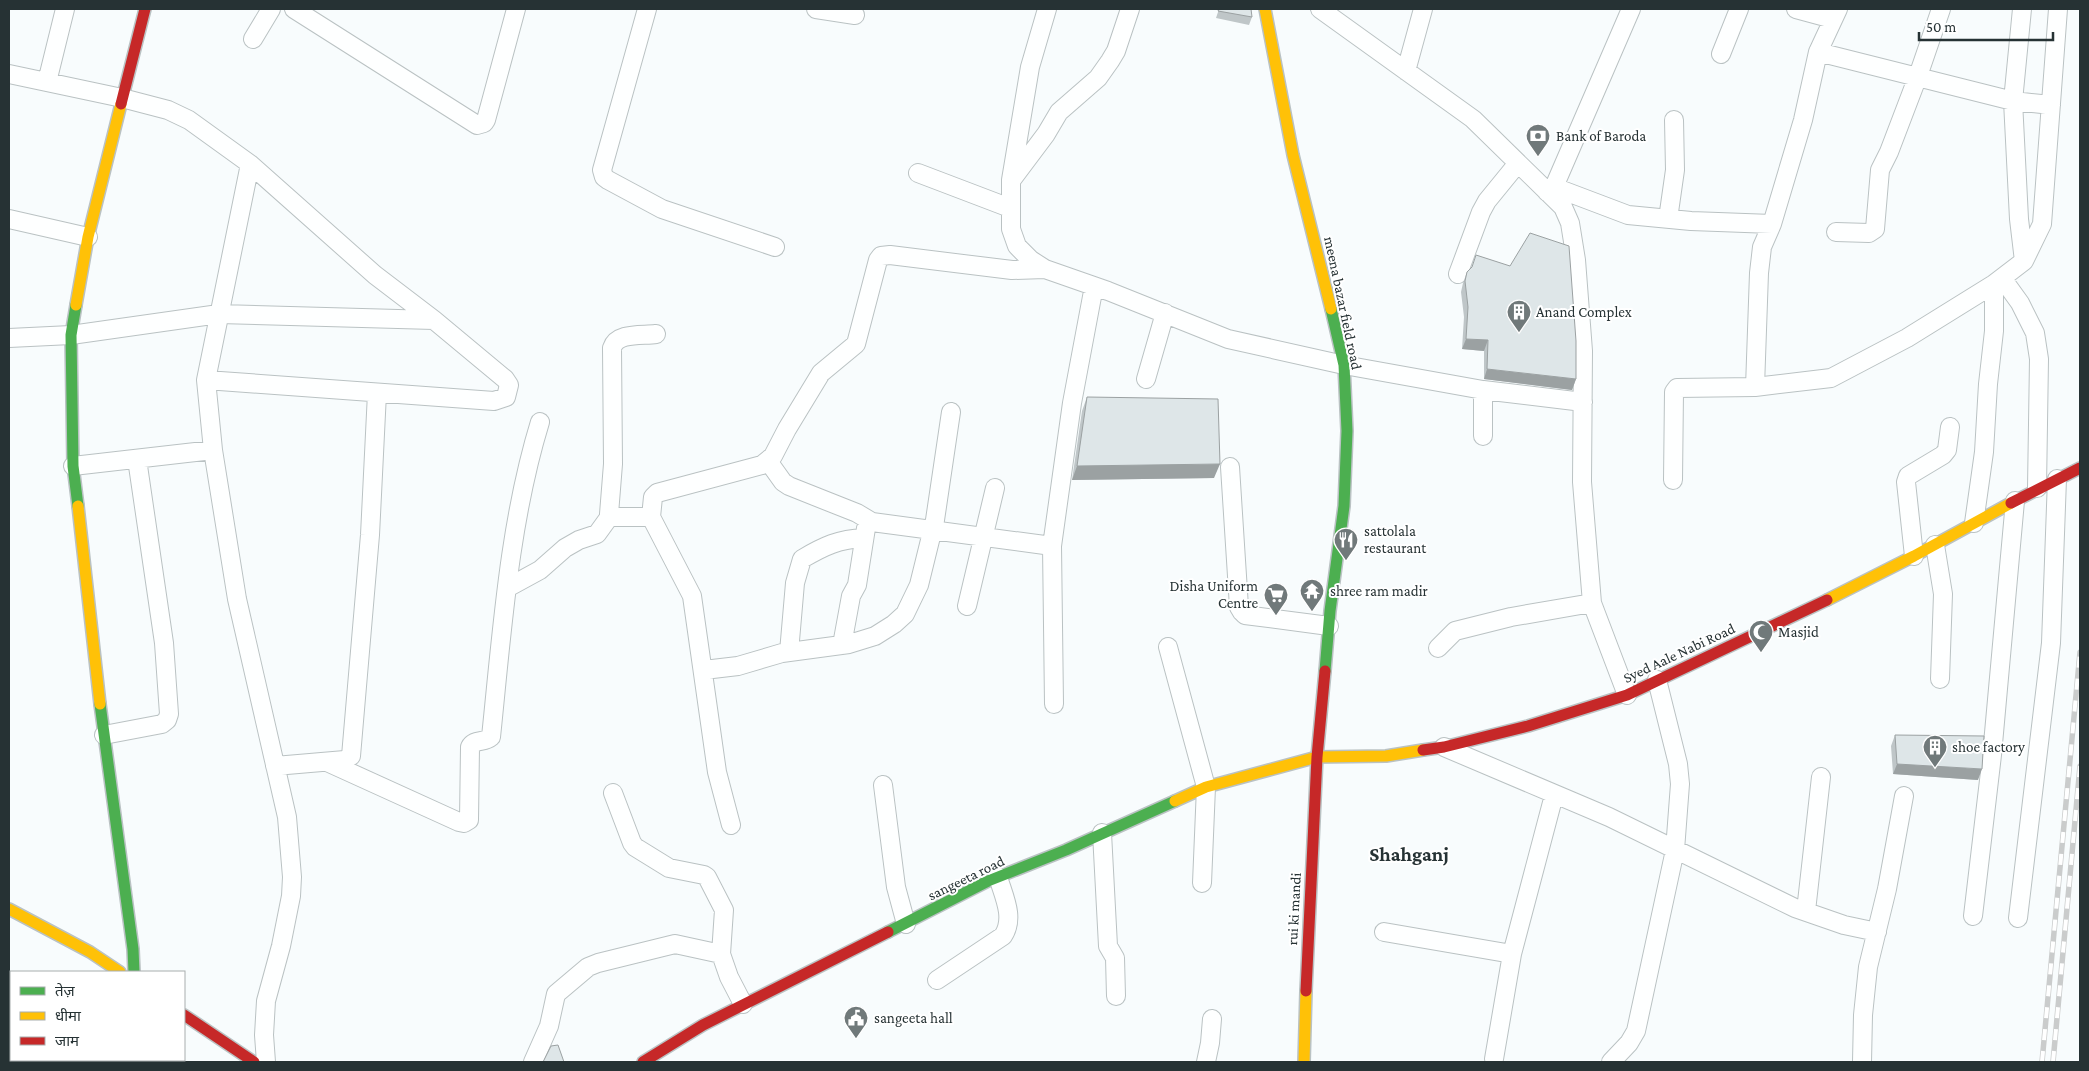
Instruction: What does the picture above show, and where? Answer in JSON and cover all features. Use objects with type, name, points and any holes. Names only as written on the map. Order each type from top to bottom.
[{"type":"street","points":[[47,82],[65,9]]},
{"type":"street","points":[[134,971],[133,950],[104,735],[74,466],[71,335],[88,236],[145,9]]},
{"type":"street","points":[[253,39],[271,9]]},
{"type":"street","points":[[294,9],[477,125],[484,123],[486,120],[516,9]]},
{"type":"street","points":[[647,9],[602,170],[603,175],[608,180],[662,208],[775,247]]},
{"type":"street","points":[[816,9],[855,15]]},
{"type":"street","points":[[1047,9],[1030,68],[1011,180],[1010,229],[1018,246],[1031,260],[1045,269],[1165,313],[1228,339],[1344,365],[1483,390],[1583,402]]},
{"type":"street","points":[[1011,180],[1046,134],[1059,112],[1098,78],[1110,61],[1116,50],[1130,9]]},
{"type":"street","name":"meena bazar field road","points":[[1265,9],[1293,155],[1344,365],[1347,431],[1344,506],[1329,626],[1318,756]]},
{"type":"street","points":[[1320,9],[1473,119],[1518,163],[1551,190],[1563,207],[1570,223],[1576,260],[1583,350],[1582,482],[1592,603],[1626,695]]},
{"type":"street","points":[[1406,71],[1424,9]]},
{"type":"street","points":[[1551,190],[1631,9]]},
{"type":"street","points":[[1721,54],[1739,9]]},
{"type":"street","points":[[1755,387],[1759,273],[1762,247],[1772,224],[1802,120],[1818,52],[1836,14],[1796,9]]},
{"type":"street","points":[[1836,232],[1869,233],[1875,229],[1880,170],[1889,152],[1918,76],[1941,9]]},
{"type":"street","points":[[2022,9],[2013,100],[2019,219],[2024,261]]},
{"type":"street","points":[[1673,480],[1674,390],[1677,388],[1755,387],[1820,380],[1837,375],[1907,338],[1998,281],[2024,261],[2042,224],[2058,9]]},
{"type":"street","points":[[1818,52],[2013,100],[2051,105]]},
{"type":"street","points":[[9,74],[122,98],[168,110],[189,120],[250,164],[375,275],[434,320],[505,379],[509,385],[506,397],[494,402],[206,380]]},
{"type":"street","points":[[1668,219],[1675,170],[1674,120]]},
{"type":"street","points":[[1458,274],[1487,201],[1518,163]]},
{"type":"street","points":[[250,164],[206,380],[213,450],[237,598],[287,817],[292,877],[291,896],[281,946],[266,1001],[264,1035],[266,1062]]},
{"type":"street","points":[[918,172],[1010,208]]},
{"type":"street","points":[[1551,190],[1628,215],[1772,224]]},
{"type":"street","points":[[9,219],[88,236]]},
{"type":"street","points":[[731,825],[717,772],[692,596],[651,517],[653,497],[657,492],[768,461],[821,373],[856,344],[878,260],[881,256],[890,255],[1012,270],[1045,269]]},
{"type":"street","points":[[1998,281],[2020,303],[2036,333],[2039,360],[2037,488]]},
{"type":"street","points":[[1974,523],[1984,452],[1988,384],[1998,281]]},
{"type":"street","points":[[1054,704],[1052,546],[1072,403],[1094,286]]},
{"type":"street","points":[[1146,379],[1165,313]]},
{"type":"street","points":[[9,338],[71,335],[219,314],[434,320]]},
{"type":"street","points":[[507,588],[540,570],[565,548],[597,534],[610,516],[613,464],[612,348],[614,342],[620,338],[656,334]]},
{"type":"street","points":[[1483,390],[1483,436]]},
{"type":"street","points":[[275,766],[348,760],[351,756],[370,535],[377,392]]},
{"type":"street","points":[[704,670],[738,666],[788,652],[842,645],[875,636],[894,624],[905,614],[919,585],[932,531],[951,412]]},
{"type":"street","points":[[327,762],[459,822],[464,823],[469,820],[470,747],[474,742],[488,740],[491,737],[507,588],[527,464],[540,422]]},
{"type":"street","points":[[1914,556],[1906,482],[1908,476],[1943,455],[1947,450],[1950,427]]},
{"type":"street","points":[[74,466],[213,450]]},
{"type":"street","points":[[104,735],[162,724],[168,720],[169,714],[164,644],[137,459]]},
{"type":"street","points":[[768,461],[788,486],[857,513],[867,520],[932,531],[1052,546]]},
{"type":"street","points":[[1230,467],[1242,612],[1245,615],[1329,626]]},
{"type":"street","name":"Syed Aale Nabi Road","points":[[1318,756],[1386,756],[1444,747],[1528,726],[1626,695],[1914,556],[2037,488],[2080,468]]},
{"type":"street","points":[[2018,918],[2051,642],[2057,478]]},
{"type":"street","points":[[967,606],[995,488]]},
{"type":"street","points":[[1973,916],[1992,755],[2015,501]]},
{"type":"street","points":[[610,516],[651,517]]},
{"type":"street","points":[[842,645],[851,596],[857,585],[867,520]]},
{"type":"street","points":[[788,652],[796,583],[802,559],[823,547],[843,539],[864,538]]},
{"type":"street","points":[[1935,545],[1943,594],[1940,680]]},
{"type":"street","points":[[1438,648],[1455,631],[1511,617],[1592,603]]},
{"type":"street","points":[[1168,647],[1206,787],[1202,883]]},
{"type":"street","points":[[1611,1062],[1630,1043],[1636,1031],[1675,850],[1680,784],[1678,764],[1658,680]]},
{"type":"street","points":[[1444,747],[1609,817],[1756,890],[1844,925],[1877,932]]},
{"type":"street","name":"sangeeta road","points":[[643,1062],[703,1025],[743,1004],[998,877],[1066,850],[1206,787],[1318,756]]},
{"type":"street","name":"rui ki mandi","points":[[1304,1062],[1307,944],[1318,756]]},
{"type":"street","points":[[1806,911],[1821,777]]},
{"type":"street","points":[[883,785],[896,887],[906,924]]},
{"type":"street","points":[[613,793],[635,847],[669,868],[706,877],[724,910],[721,954],[729,977],[743,1004]]},
{"type":"street","points":[[1494,1059],[1512,954],[1554,795]]},
{"type":"street","points":[[1862,1062],[1863,1015],[1868,967],[1877,932],[1904,796]]},
{"type":"street","points":[[1102,833],[1108,946],[1115,958],[1116,996]]},
{"type":"street","points":[[937,980],[1003,936],[1006,932],[1010,920],[998,877]]},
{"type":"street","points":[[9,908],[90,952],[118,971]]},
{"type":"street","points":[[1384,932],[1512,954]]},
{"type":"street","points":[[533,1062],[549,1026],[556,994],[588,967],[675,944],[721,954]]},
{"type":"street","points":[[185,1016],[254,1062]]},
{"type":"street","points":[[1206,1062],[1212,1019]]},
{"type":"building","points":[[1219,9],[1251,9],[1252,17],[1218,11]]},
{"type":"building","name":"Anand Complex","points":[[1530,233],[1569,246],[1576,341],[1576,379],[1487,369],[1488,340],[1466,339],[1468,307],[1465,281],[1467,272],[1472,267],[1476,255],[1510,266]]},
{"type":"building","points":[[1087,397],[1218,399],[1220,464],[1077,466]]},
{"type":"building","name":"shoe factory","points":[[1895,735],[1984,736],[1982,769],[1897,764]]},
{"type":"building","points":[[558,1045],[564,1062],[543,1062],[551,1046]]},
{"type":"railway","points":[[2042,1062],[2080,652]]},
{"type":"railway","points":[[2053,1062],[2080,766]]},
{"type":"traffic: fast","points":[[76,305],[71,335],[73,466],[78,506]]},
{"type":"traffic: fast","points":[[1325,671],[1330,611],[1344,506],[1347,431],[1344,365],[1331,309]]},
{"type":"traffic: fast","points":[[100,704],[133,949],[134,971]]},
{"type":"traffic: fast","points":[[888,932],[988,881],[1066,850],[1175,801]]},
{"type":"traffic: slow","points":[[1265,9],[1293,155],[1331,309]]},
{"type":"traffic: slow","points":[[76,305],[88,237],[121,104]]},
{"type":"traffic: slow","points":[[1827,600],[1914,556],[2011,503]]},
{"type":"traffic: slow","points":[[78,506],[100,704]]},
{"type":"traffic: slow","points":[[1175,801],[1206,787],[1317,757],[1386,756],[1423,750]]},
{"type":"traffic: slow","points":[[9,909],[90,952],[118,971]]},
{"type":"traffic: slow","points":[[1304,1062],[1306,991]]},
{"type":"traffic: jam","points":[[121,104],[145,9]]},
{"type":"traffic: jam","points":[[2011,503],[2080,468]]},
{"type":"traffic: jam","points":[[1423,750],[1444,747],[1528,726],[1627,695],[1827,600]]},
{"type":"traffic: jam","points":[[1306,991],[1317,757],[1325,671]]},
{"type":"traffic: jam","points":[[643,1062],[703,1025],[888,932]]},
{"type":"traffic: jam","points":[[185,1016],[254,1062]]},
{"type":"place","name":"Bank of Baroda","points":[[1538,157]]},
{"type":"place","name":"Anand Complex","points":[[1519,333]]},
{"type":"place","name":"sattolala restaurant","points":[[1346,561]]},
{"type":"place","name":"shree ram madir","points":[[1312,612]]},
{"type":"place","name":"Disha Uniform Centre","points":[[1276,616]]},
{"type":"place","name":"Masjid","points":[[1761,653]]},
{"type":"place","name":"shoe factory","points":[[1935,768]]},
{"type":"place","name":"sangeeta hall","points":[[856,1039]]},
{"type":"district","name":"Shahganj","points":[[1409,854]]}]
